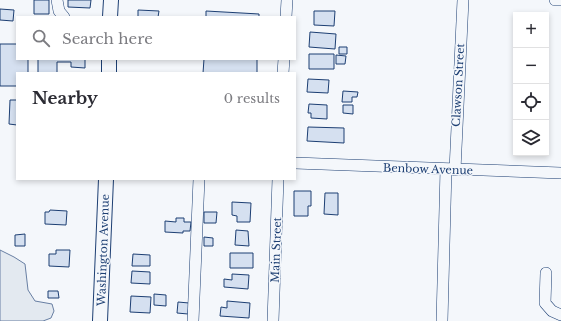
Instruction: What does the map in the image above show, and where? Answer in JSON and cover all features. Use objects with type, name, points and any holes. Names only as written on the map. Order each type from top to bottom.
[{"type":"main road","points":[[110,16],[111,0]]},
{"type":"main road","points":[[109,60],[109,72]]},
{"type":"main road","name":"Washington Avenue","points":[[100,321],[106,180]]},
{"type":"street","points":[[57,0],[59,11],[63,16]]},
{"type":"street","points":[[286,16],[287,0]]},
{"type":"street","name":"Clawson Street","points":[[442,321],[450,169],[463,0]]},
{"type":"street","points":[[555,0],[561,0]]},
{"type":"street","points":[[283,72],[284,60]]},
{"type":"street","name":"Benbow Avenue","points":[[296,164],[561,173]]},
{"type":"street","points":[[193,321],[199,180]]},
{"type":"street","name":"Main Street","points":[[273,321],[278,180]]},
{"type":"street","points":[[546,273],[545,303],[552,311],[561,315]]},
{"type":"shaded area","points":[[0,250],[25,264],[28,290],[35,301],[52,304],[54,311],[51,318],[43,321],[0,321]]},
{"type":"building","points":[[34,0],[49,0],[49,14],[34,14]]},
{"type":"building","points":[[68,0],[91,0],[90,8],[68,7]]},
{"type":"building","points":[[0,9],[14,10],[13,21],[0,20]]},
{"type":"building","points":[[138,10],[159,11],[158,16],[138,16]]},
{"type":"building","points":[[206,11],[259,14],[259,16],[206,16]]},
{"type":"building","points":[[314,11],[335,11],[334,26],[314,25]]},
{"type":"building","points":[[310,32],[336,34],[335,49],[309,47]]},
{"type":"building","points":[[0,44],[16,44],[16,60],[28,60],[28,72],[16,72],[16,86],[0,86]]},
{"type":"building","points":[[339,47],[347,47],[347,54],[339,54]]},
{"type":"building","points":[[309,54],[334,54],[334,69],[309,69]]},
{"type":"building","points":[[336,55],[346,56],[345,64],[336,64]]},
{"type":"building","points":[[38,60],[85,60],[85,68],[71,67],[71,62],[57,62],[57,72],[38,72]]},
{"type":"building","points":[[204,60],[257,60],[257,72],[203,72]]},
{"type":"building","points":[[308,79],[329,80],[328,93],[307,92]]},
{"type":"building","points":[[343,91],[358,92],[357,97],[352,97],[352,102],[342,102]]},
{"type":"building","points":[[10,100],[16,100],[16,125],[9,124]]},
{"type":"building","points":[[309,104],[327,105],[327,119],[311,118],[311,113],[308,113]]},
{"type":"building","points":[[343,105],[353,105],[353,114],[343,113]]},
{"type":"building","points":[[308,127],[344,128],[344,143],[307,141]]},
{"type":"building","points":[[294,191],[311,191],[311,206],[308,206],[308,216],[294,216]]},
{"type":"building","points":[[325,193],[338,193],[338,215],[324,214]]},
{"type":"building","points":[[232,202],[251,203],[250,222],[237,222],[237,216],[232,215]]},
{"type":"building","points":[[50,210],[67,211],[66,225],[45,224],[45,212],[49,212]]},
{"type":"building","points":[[204,212],[217,212],[216,223],[204,223]]},
{"type":"building","points":[[176,218],[184,218],[184,222],[191,222],[190,231],[183,231],[183,233],[165,232],[165,221],[176,222]]},
{"type":"building","points":[[236,230],[248,231],[249,246],[235,245]]},
{"type":"building","points":[[25,234],[25,246],[15,246],[15,235]]},
{"type":"building","points":[[204,237],[213,238],[213,246],[204,246]]},
{"type":"building","points":[[56,250],[70,250],[69,267],[49,266],[49,254],[56,254]]},
{"type":"building","points":[[230,253],[253,253],[253,268],[230,268]]},
{"type":"building","points":[[133,254],[150,255],[150,266],[132,266]]},
{"type":"building","points":[[132,271],[150,272],[150,284],[131,283]]},
{"type":"building","points":[[232,274],[249,275],[248,289],[224,287],[224,279],[232,280]]},
{"type":"building","points":[[48,291],[58,291],[59,298],[48,298]]},
{"type":"building","points":[[154,294],[166,295],[166,306],[154,305]]},
{"type":"building","points":[[131,296],[151,297],[150,313],[130,312]]},
{"type":"building","points":[[227,301],[250,303],[249,318],[220,316],[221,307],[227,308]]},
{"type":"building","points":[[178,302],[189,303],[188,314],[177,313]]}]
